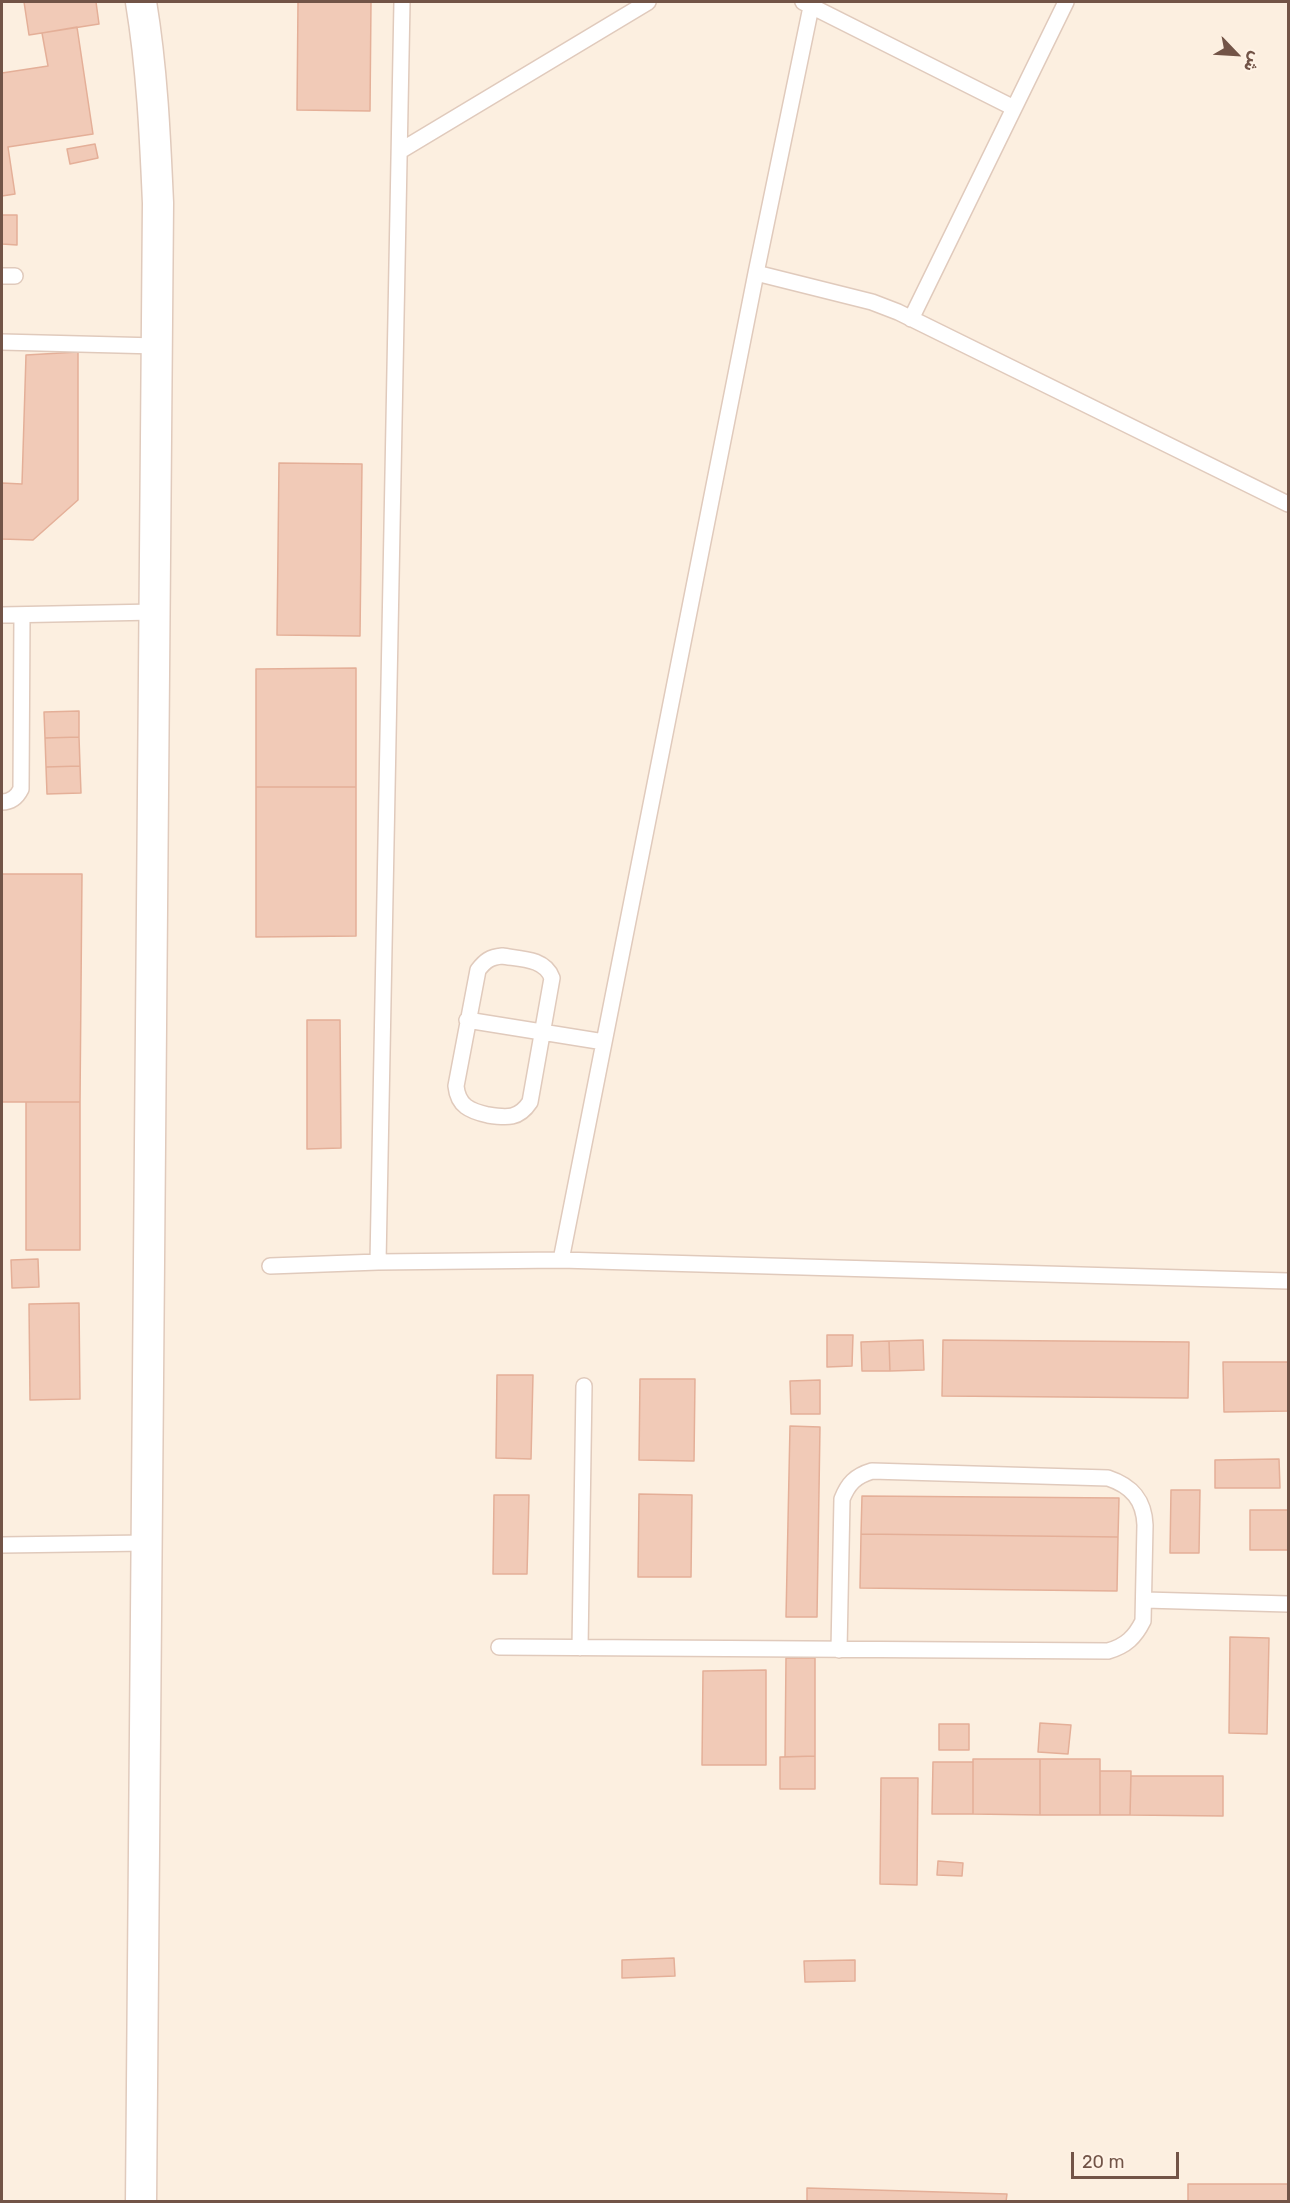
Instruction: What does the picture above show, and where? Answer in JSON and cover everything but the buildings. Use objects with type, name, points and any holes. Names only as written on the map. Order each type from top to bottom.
[{"type":"street","points":[[141,2],[154,116],[158,203],[141,2202]]},
{"type":"lane","points":[[378,1262],[402,2]]},
{"type":"lane","points":[[400,151],[648,2]]},
{"type":"lane","points":[[911,319],[1066,2]]},
{"type":"lane","points":[[561,1260],[809,3],[1014,108]]},
{"type":"lane","points":[[756,273],[872,302],[1288,504]]},
{"type":"lane","points":[[2,342],[157,346]]},
{"type":"lane","points":[[2,615],[154,612]]},
{"type":"lane","points":[[2,802],[12,800],[21,789],[22,615]]},
{"type":"lane","points":[[502,956],[536,962],[550,970],[552,987],[543,1032],[530,1102],[518,1115],[504,1117],[473,1112],[462,1104],[457,1096],[456,1086],[478,970],[485,961],[502,956]]},
{"type":"lane","points":[[467,1020],[604,1042]]},
{"type":"lane","points":[[270,1266],[561,1260],[1288,1281]]},
{"type":"lane","points":[[580,1648],[584,1386]]},
{"type":"lane","points":[[499,1647],[839,1650],[1108,1651],[1127,1644],[1137,1634],[1143,1621],[1145,1513],[1141,1501],[1122,1483],[1108,1478],[872,1471],[853,1480],[842,1499],[839,1650]]},
{"type":"lane","points":[[2,1545],[146,1543]]},
{"type":"lane","points":[[1145,1600],[1288,1604]]}]
